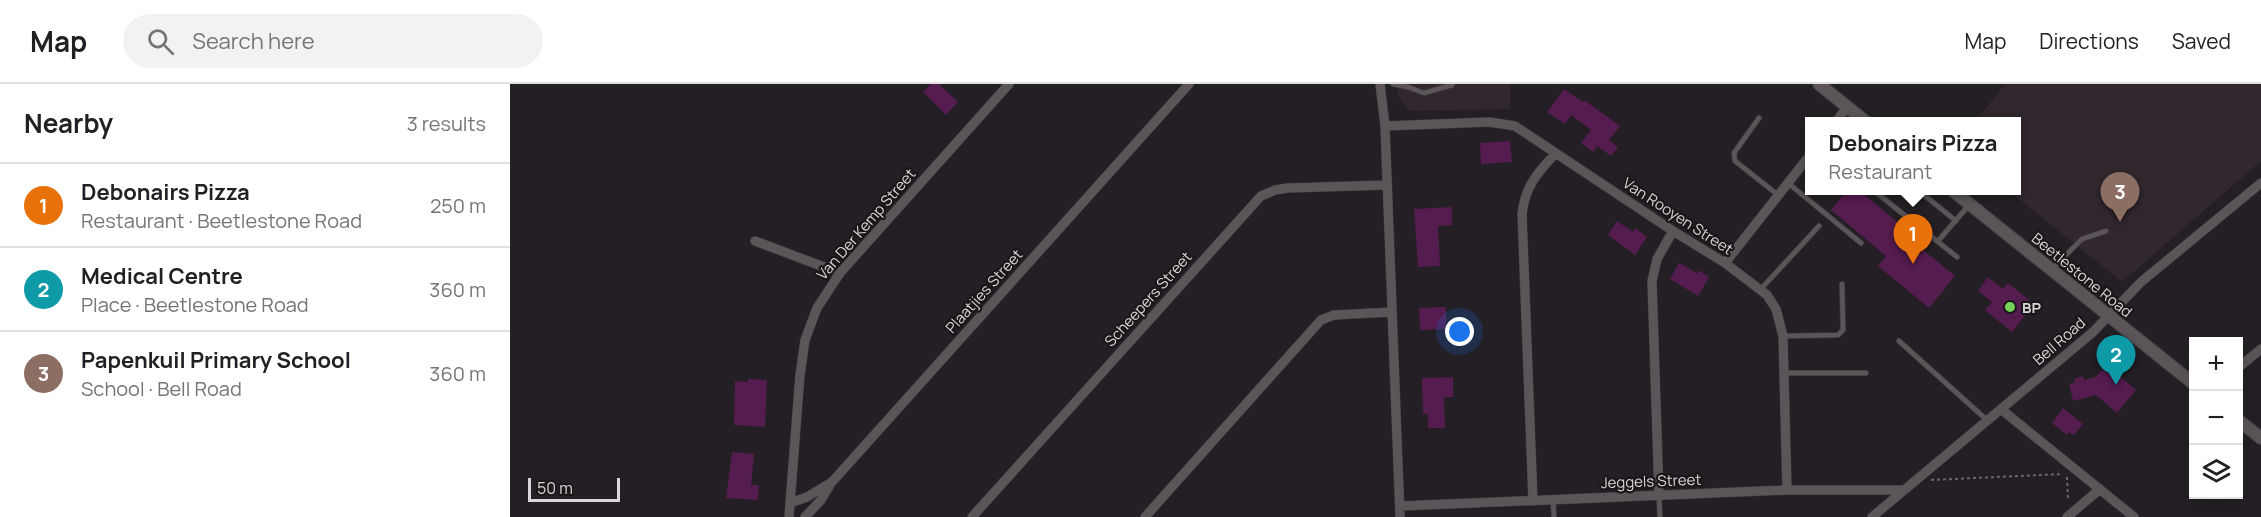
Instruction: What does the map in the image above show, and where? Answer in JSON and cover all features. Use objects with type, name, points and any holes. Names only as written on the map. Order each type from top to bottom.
[{"type":"street","name":"Van Der Kemp Street","points":[[789,517],[801,366],[805,340],[817,308],[840,273],[1009,84]]},
{"type":"street","name":"Plaatjies Street","points":[[790,503],[807,497],[831,483],[1189,84]]},
{"type":"street","points":[[1380,84],[1385,126],[1400,517]]},
{"type":"street","points":[[1819,84],[1860,117]]},
{"type":"street","points":[[1840,117],[1847,107]]},
{"type":"street","name":"Van Rooyen Street","points":[[1385,126],[1505,123],[1524,130],[1555,154],[1725,263],[1767,296],[1776,309],[1783,336],[1787,490]]},
{"type":"street","points":[[1533,501],[1522,214],[1523,201],[1530,184],[1555,154]]},
{"type":"street","points":[[1725,263],[1805,160]]},
{"type":"street","name":"Bell Road","points":[[1872,517],[2093,332],[2141,282],[2261,183]]},
{"type":"street","name":"Scheepers Street","points":[[972,517],[1261,196],[1288,188],[1387,184]]},
{"type":"street","name":"Beetlestone Road","points":[[1958,195],[2189,381]]},
{"type":"street","points":[[1659,496],[1652,281],[1657,259],[1673,231]]},
{"type":"street","points":[[755,241],[840,273]]},
{"type":"street","points":[[1145,517],[1321,320],[1334,315],[1392,312]]},
{"type":"street","points":[[2243,364],[2261,349]]},
{"type":"street","points":[[2002,410],[2134,517]]},
{"type":"street","points":[[2243,424],[2261,438]]},
{"type":"street","points":[[805,517],[821,500],[831,483]]},
{"type":"street","points":[[2068,516],[2100,489]]},
{"type":"street","name":"Jeggels Street","points":[[1400,506],[1787,490],[1903,490]]},
{"type":"lane","points":[[1393,84],[1424,93],[1452,85]]},
{"type":"lane","points":[[1759,118],[1733,157],[1778,195]]},
{"type":"lane","points":[[1788,183],[1861,243]]},
{"type":"lane","points":[[1879,195],[1957,257]]},
{"type":"lane","points":[[1924,195],[1956,221]]},
{"type":"lane","points":[[1938,241],[1970,204]]},
{"type":"lane","points":[[1760,290],[1819,226]]},
{"type":"lane","points":[[2051,270],[2077,243],[2089,236],[2106,231]]},
{"type":"lane","points":[[1783,336],[1838,335],[1841,333],[1843,330],[1842,284]]},
{"type":"lane","points":[[1899,340],[1988,421]]},
{"type":"lane","points":[[1784,373],[1866,373]]},
{"type":"lane","points":[[1659,496],[1660,517]]},
{"type":"lane","points":[[1553,500],[1554,517]]},
{"type":"path","points":[[2067,474],[2068,516]]},
{"type":"path","points":[[1915,481],[2081,474]]},
{"type":"shaded area","points":[[1396,84],[1510,84],[1510,109],[1410,111],[1400,100]]},
{"type":"shaded area","points":[[2005,84],[2261,84],[2261,161],[2122,282],[2014,195],[2021,195],[2021,117],[1979,117]]},
{"type":"building","points":[[931,84],[939,84],[958,102],[946,115],[923,92]]},
{"type":"building","points":[[1564,89],[1583,102],[1584,100],[1620,126],[1609,140],[1618,147],[1611,156],[1597,146],[1593,152],[1581,143],[1591,130],[1571,115],[1565,124],[1547,112]]},
{"type":"building","points":[[1510,141],[1512,162],[1481,164],[1480,143]]},
{"type":"building","points":[[1843,195],[1865,195],[1902,226],[1899,230],[1955,276],[1929,308],[1878,266],[1886,256],[1831,210]]},
{"type":"building","points":[[1452,207],[1452,225],[1438,226],[1440,266],[1418,267],[1414,209]]},
{"type":"building","points":[[1617,221],[1633,232],[1635,228],[1647,237],[1635,255],[1608,235]]},
{"type":"building","points":[[1679,263],[1709,277],[1698,296],[1670,279]]},
{"type":"building","points":[[1988,277],[2003,289],[2008,283],[2034,304],[2012,332],[1985,310],[1992,302],[1978,291]]},
{"type":"building","points":[[1446,307],[1446,329],[1420,330],[1419,308]]},
{"type":"building","points":[[2107,365],[2136,390],[2117,413],[2096,395],[2073,401],[2069,384],[2075,383],[2074,379],[2083,376],[2084,380],[2096,377]]},
{"type":"building","points":[[1453,377],[1453,397],[1444,397],[1445,428],[1428,428],[1428,414],[1423,414],[1422,378]]},
{"type":"building","points":[[748,379],[767,380],[765,427],[734,425],[735,381],[748,382]]},
{"type":"building","points":[[2063,408],[2083,424],[2074,435],[2069,432],[2067,435],[2052,423]]},
{"type":"building","points":[[732,452],[754,454],[751,485],[759,485],[758,500],[726,498]]},
{"type":"place","name":"Papenkuil Primary School","points":[[2120,222]]},
{"type":"place","name":"Debonairs Pizza","points":[[1913,264]]},
{"type":"place","name":"BP","points":[[2010,307]]},
{"type":"place","name":"Medical Centre","points":[[2116,385]]}]
